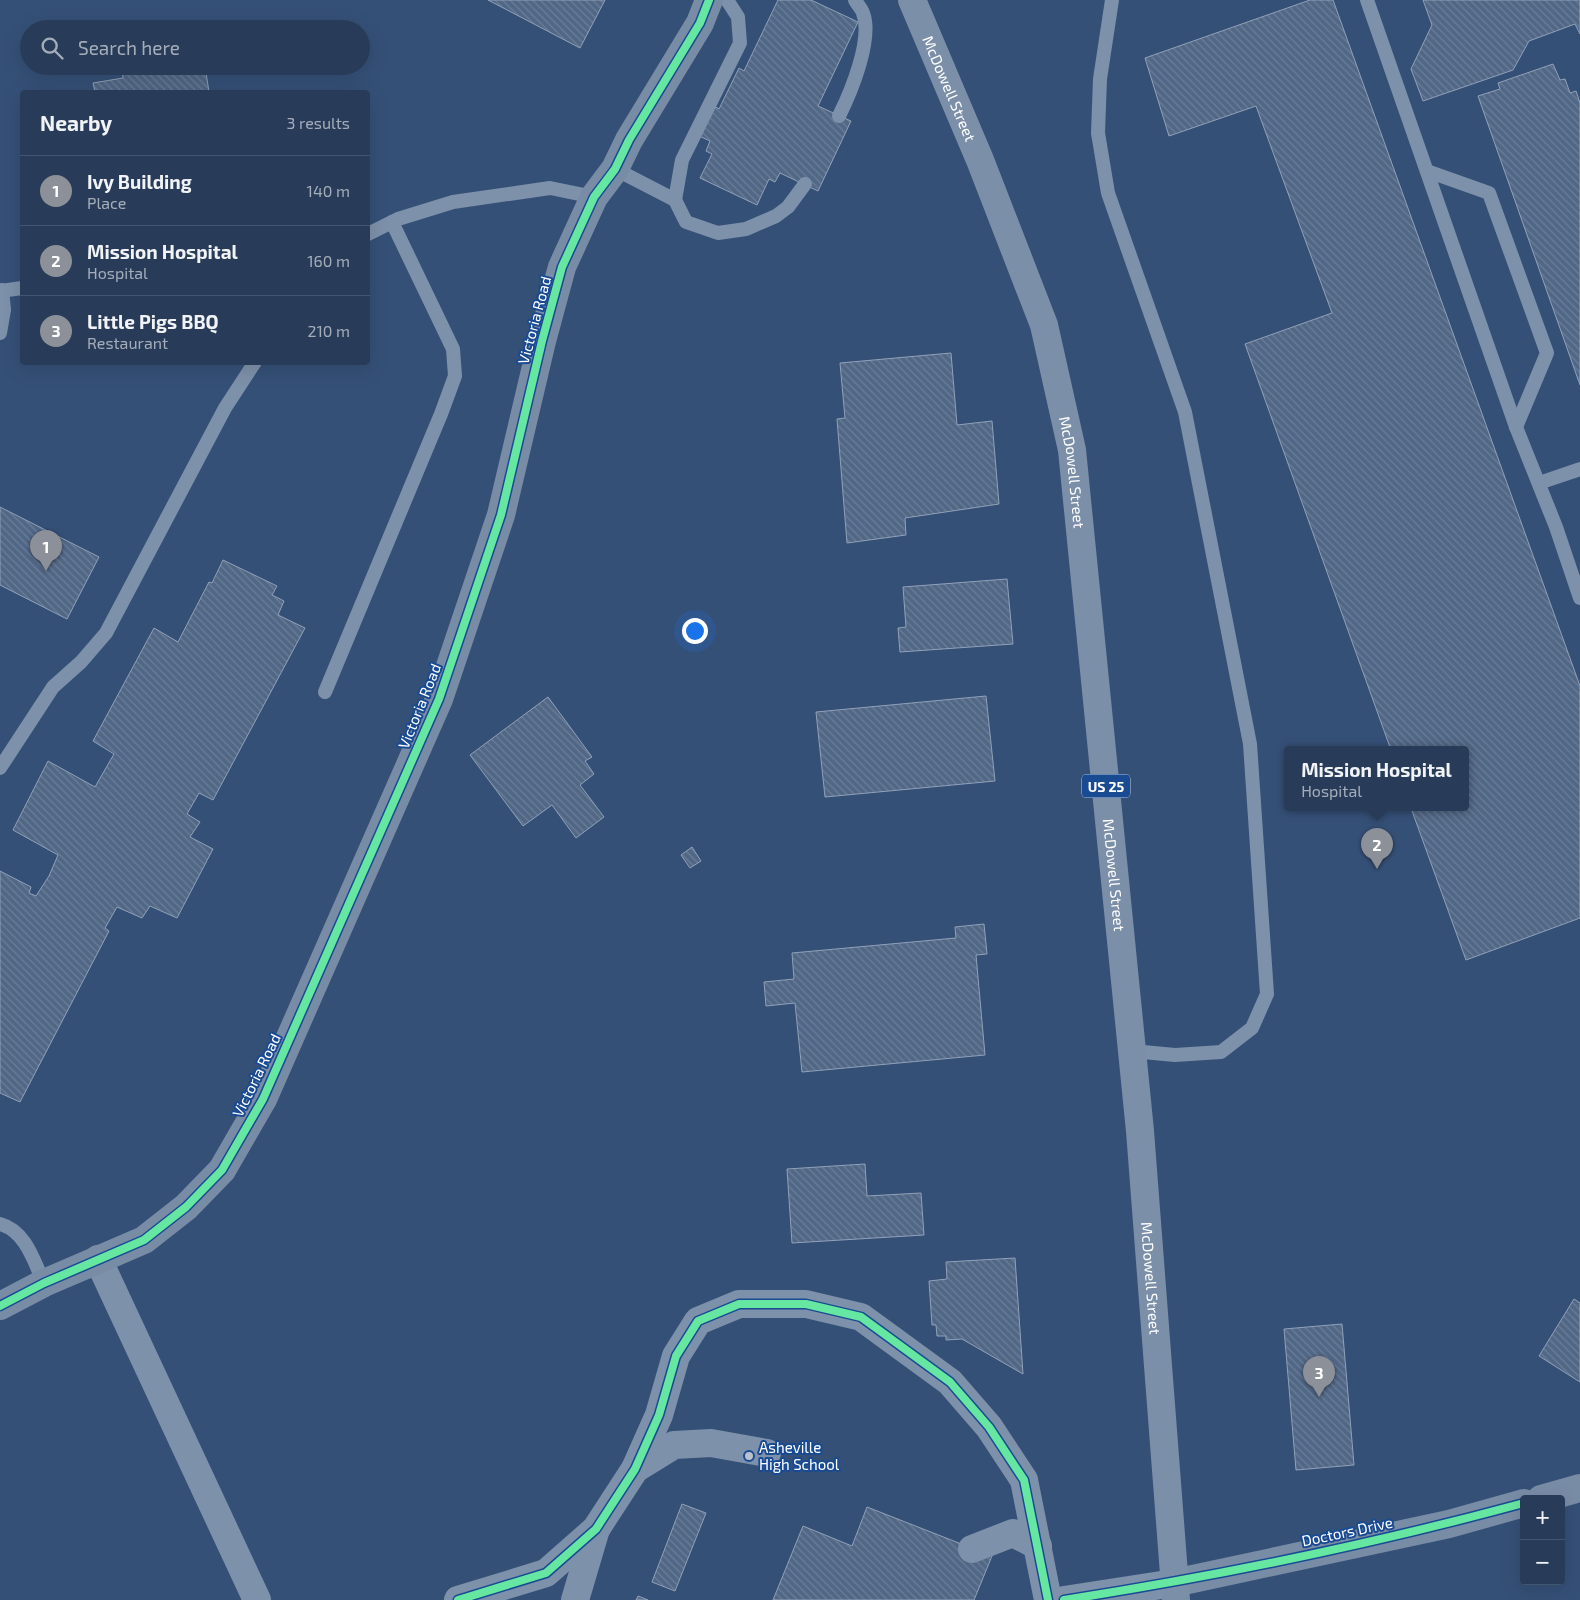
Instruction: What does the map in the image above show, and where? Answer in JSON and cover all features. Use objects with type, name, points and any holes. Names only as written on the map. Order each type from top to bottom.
[{"type":"main road","name":"McDowell Street","points":[[912,0],[980,160],[1044,325],[1072,450],[1132,1051],[1175,1591]]},
{"type":"street","name":"Victoria Road","points":[[0,1306],[98,1259],[144,1240],[186,1207],[222,1170],[263,1099],[439,699],[501,515],[542,341],[562,267],[594,197],[615,169],[629,140],[700,23],[709,0]]},
{"type":"street","points":[[98,1259],[257,1600]]},
{"type":"street","points":[[458,1600],[546,1573],[596,1529],[635,1469],[659,1414],[676,1356],[698,1321],[739,1304],[806,1304],[861,1317],[950,1382],[989,1427],[1024,1480],[1048,1600]]},
{"type":"street","points":[[635,1469],[674,1445],[711,1443],[768,1453]]},
{"type":"street","points":[[1555,1495],[1580,1488]]},
{"type":"street","name":"Doctors Drive","points":[[1175,1591],[1449,1524],[1520,1504]]},
{"type":"street","points":[[575,1600],[596,1529]]},
{"type":"street","points":[[972,1549],[1013,1533],[1038,1546]]},
{"type":"street","points":[[1064,1600],[1175,1591]]},
{"type":"lane","points":[[675,200],[682,160],[740,43],[738,17],[727,0]]},
{"type":"lane","points":[[839,116],[849,96],[862,51],[866,29],[863,13],[855,0]]},
{"type":"lane","points":[[1112,0],[1100,79],[1098,133],[1108,193],[1185,412],[1250,744],[1267,994],[1252,1028],[1221,1052],[1175,1055],[1132,1051]]},
{"type":"lane","points":[[1367,0],[1516,427],[1539,483],[1580,598]]},
{"type":"lane","points":[[615,169],[675,200],[686,222],[718,233],[746,228],[776,216],[788,207],[805,184]]},
{"type":"lane","points":[[1427,171],[1489,193],[1547,353],[1516,427]]},
{"type":"lane","points":[[370,233],[392,222],[453,202],[550,188],[594,197]]},
{"type":"lane","points":[[325,692],[441,414],[455,376],[453,349],[392,222]]},
{"type":"lane","points":[[0,334],[4,310],[1,291],[20,288]]},
{"type":"lane","points":[[0,768],[53,687],[81,662],[106,633],[225,408],[253,365]]},
{"type":"lane","points":[[1539,483],[1580,469]]},
{"type":"lane","points":[[0,1224],[17,1233],[26,1246],[44,1284]]},
{"type":"building","points":[[488,0],[605,0],[580,48]]},
{"type":"building","points":[[778,0],[811,0],[858,22],[818,106],[851,121],[818,191],[780,173],[775,182],[769,179],[757,205],[700,178],[712,154],[706,151],[710,141],[699,136],[714,106],[719,109],[739,68],[744,71]]},
{"type":"building","points":[[1310,0],[1333,0],[1580,686],[1580,918],[1466,960],[1412,811],[1469,811],[1469,746],[1390,746],[1245,344],[1332,313],[1256,106],[1169,136],[1145,58]]},
{"type":"building","points":[[1423,0],[1580,0],[1580,34],[1575,24],[1529,41],[1513,70],[1423,101],[1411,69],[1432,25]]},
{"type":"building","points":[[1553,64],[1560,80],[1565,79],[1570,93],[1576,91],[1580,103],[1580,385],[1478,96],[1500,89],[1498,83]]},
{"type":"building","points":[[123,75],[206,75],[209,90],[95,90],[93,83],[123,78]]},
{"type":"building","points":[[951,353],[957,425],[992,421],[999,504],[905,518],[906,535],[847,543],[837,419],[845,418],[840,363]]},
{"type":"building","points":[[0,507],[99,557],[67,619],[0,585]]},
{"type":"building","points":[[223,560],[277,586],[272,595],[284,601],[278,615],[305,628],[213,800],[199,793],[187,814],[200,822],[190,837],[213,849],[177,918],[150,906],[142,918],[117,907],[105,928],[109,931],[20,1102],[0,1093],[0,871],[31,887],[29,893],[36,896],[49,876],[58,855],[13,830],[48,761],[95,787],[114,754],[93,741],[154,628],[178,642],[209,582],[212,583]]},
{"type":"building","points":[[1007,579],[1013,644],[900,652],[898,628],[906,627],[903,587]]},
{"type":"building","points":[[986,696],[995,781],[825,797],[816,712]]},
{"type":"building","points":[[548,697],[592,757],[585,761],[594,774],[580,785],[604,817],[576,838],[552,805],[523,826],[470,755]]},
{"type":"building","points":[[692,847],[701,861],[690,868],[681,855]]},
{"type":"building","points":[[984,924],[987,954],[976,955],[985,1055],[802,1072],[795,1003],[766,1006],[764,982],[794,979],[792,953],[956,938],[955,927]]},
{"type":"building","points":[[865,1164],[867,1196],[921,1193],[924,1235],[792,1243],[787,1169]]},
{"type":"building","points":[[1015,1258],[1023,1374],[962,1339],[946,1340],[946,1336],[937,1336],[936,1325],[932,1325],[929,1281],[947,1279],[946,1262]]},
{"type":"building","points":[[1574,1299],[1580,1303],[1580,1382],[1539,1356]]},
{"type":"building","points":[[1342,1324],[1354,1465],[1296,1470],[1284,1329]]},
{"type":"building","points":[[682,1504],[706,1513],[675,1591],[652,1582]]},
{"type":"building","points":[[867,1507],[992,1556],[974,1600],[773,1600],[803,1526],[852,1546]]},
{"type":"building","points":[[638,1596],[648,1600],[636,1600]]},
{"type":"cycle path","points":[[0,1306],[44,1283],[144,1240],[186,1207],[222,1170],[263,1099],[439,699],[501,515],[542,341],[562,267],[594,197],[615,169],[629,140],[700,23],[709,0]]},
{"type":"cycle path","points":[[458,1600],[546,1573],[596,1529],[635,1469],[659,1415],[676,1356],[698,1321],[739,1304],[806,1304],[861,1317],[950,1382],[989,1427],[1024,1480],[1048,1600]]},
{"type":"cycle path","points":[[1064,1600],[1295,1558],[1410,1532],[1520,1504]]},
{"type":"place","name":"Ivy Building","points":[[46,571]]},
{"type":"place","name":"Mission Hospital","points":[[1377,869]]},
{"type":"place","name":"Little Pigs BBQ","points":[[1319,1397]]},
{"type":"place","name":"Asheville High School","points":[[749,1456]]}]
